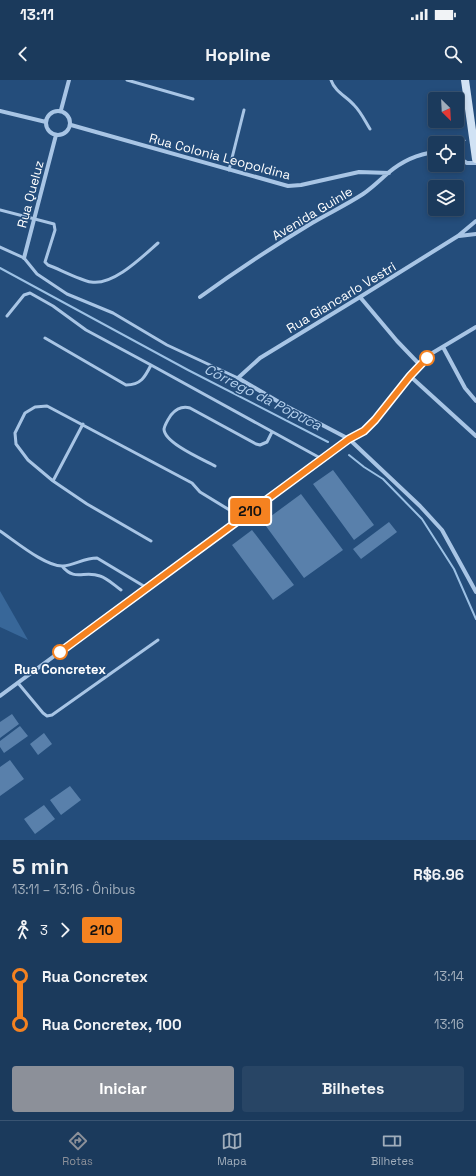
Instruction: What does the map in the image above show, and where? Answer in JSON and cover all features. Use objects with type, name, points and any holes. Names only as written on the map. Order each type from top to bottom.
[{"type":"main road","points":[[465,80],[476,159]]},
{"type":"street","points":[[61,110],[69,80]]},
{"type":"street","points":[[61,110],[68,114],[71,125],[64,134],[56,135],[49,130],[46,119],[54,111],[61,110]]},
{"type":"street","points":[[0,111],[46,122]]},
{"type":"street","name":"Rua Colonia Leopoldina","points":[[71,125],[282,185],[294,186],[359,172],[389,173]]},
{"type":"street","name":"Rua Queluz","points":[[24,258],[56,135]]},
{"type":"street","name":"Avenida Guinle","points":[[200,297],[311,224],[366,192],[379,183],[389,173],[416,156],[428,153]]},
{"type":"street","points":[[464,161],[476,164]]},
{"type":"street","name":"Rua Giancarlo Vestri","points":[[238,378],[260,358],[458,236],[476,221]]},
{"type":"street","name":"Rua Giancarlo Vestri","points":[[458,236],[476,234]]},
{"type":"street","points":[[360,297],[397,341],[420,365]]},
{"type":"street","points":[[0,696],[241,517],[349,439],[364,431],[375,420],[429,355],[476,327]]},
{"type":"street","points":[[443,348],[465,388],[476,401]]},
{"type":"street","points":[[410,376],[476,436]]},
{"type":"street","points":[[238,378],[291,409],[349,439],[420,506],[442,530],[476,592]]},
{"type":"lane","points":[[127,80],[193,99]]},
{"type":"lane","points":[[331,80],[334,88],[356,106],[370,128]]},
{"type":"lane","points":[[229,170],[244,110]]},
{"type":"lane","points":[[0,210],[54,224],[55,230],[45,262],[90,282],[103,282],[112,278],[138,261],[158,243]]},
{"type":"lane","points":[[0,246],[24,258],[37,274],[66,294],[113,313],[167,345],[238,378]]},
{"type":"lane","points":[[7,316],[24,295],[30,293],[53,306],[86,330],[322,459]]},
{"type":"lane","points":[[46,338],[126,385],[132,385],[142,380],[151,365]]},
{"type":"lane","points":[[151,541],[87,504],[53,481],[28,460],[16,444],[15,433],[25,413],[35,407],[47,406],[192,483],[200,492],[241,517]]},
{"type":"lane","points":[[215,466],[175,444],[169,439],[164,430],[175,411],[185,407],[190,408],[260,445],[267,442],[272,432]]},
{"type":"lane","points":[[53,481],[83,424]]},
{"type":"lane","points":[[0,531],[46,562],[62,566],[89,558],[96,558],[147,588]]},
{"type":"lane","points":[[62,566],[66,571],[76,576],[101,576],[121,590]]},
{"type":"lane","points":[[18,683],[43,713],[47,716],[56,714],[158,640]]},
{"type":"path","points":[[464,142],[473,136]]},
{"type":"shaded area","points":[[0,591],[28,640],[0,627]]},
{"type":"building","points":[[333,470],[374,525],[354,540],[313,484]]},
{"type":"building","points":[[301,494],[343,550],[304,578],[263,522]]},
{"type":"building","points":[[389,522],[397,532],[361,559],[353,549]]},
{"type":"building","points":[[252,530],[294,585],[273,600],[232,545]]},
{"type":"building","points":[[12,714],[19,724],[0,738],[0,722]]},
{"type":"building","points":[[20,726],[28,736],[4,753],[0,747],[0,741]]},
{"type":"building","points":[[44,733],[52,744],[38,755],[30,744]]},
{"type":"building","points":[[10,760],[24,779],[0,796],[0,767]]},
{"type":"building","points":[[70,786],[81,800],[61,815],[50,800]]},
{"type":"building","points":[[44,805],[55,819],[35,834],[24,819]]},
{"type":"waterway","points":[[0,268],[188,370],[328,442]]},
{"type":"waterway","name":"Córrego da Popuca","points":[[349,455],[383,479],[422,519],[454,569],[476,619]]},
{"type":"bus line","name":"210","points":[[60,652],[241,517],[349,439],[364,431],[427,358]]},
{"type":"place","name":"Rua Concretex","points":[[60,652]]}]
